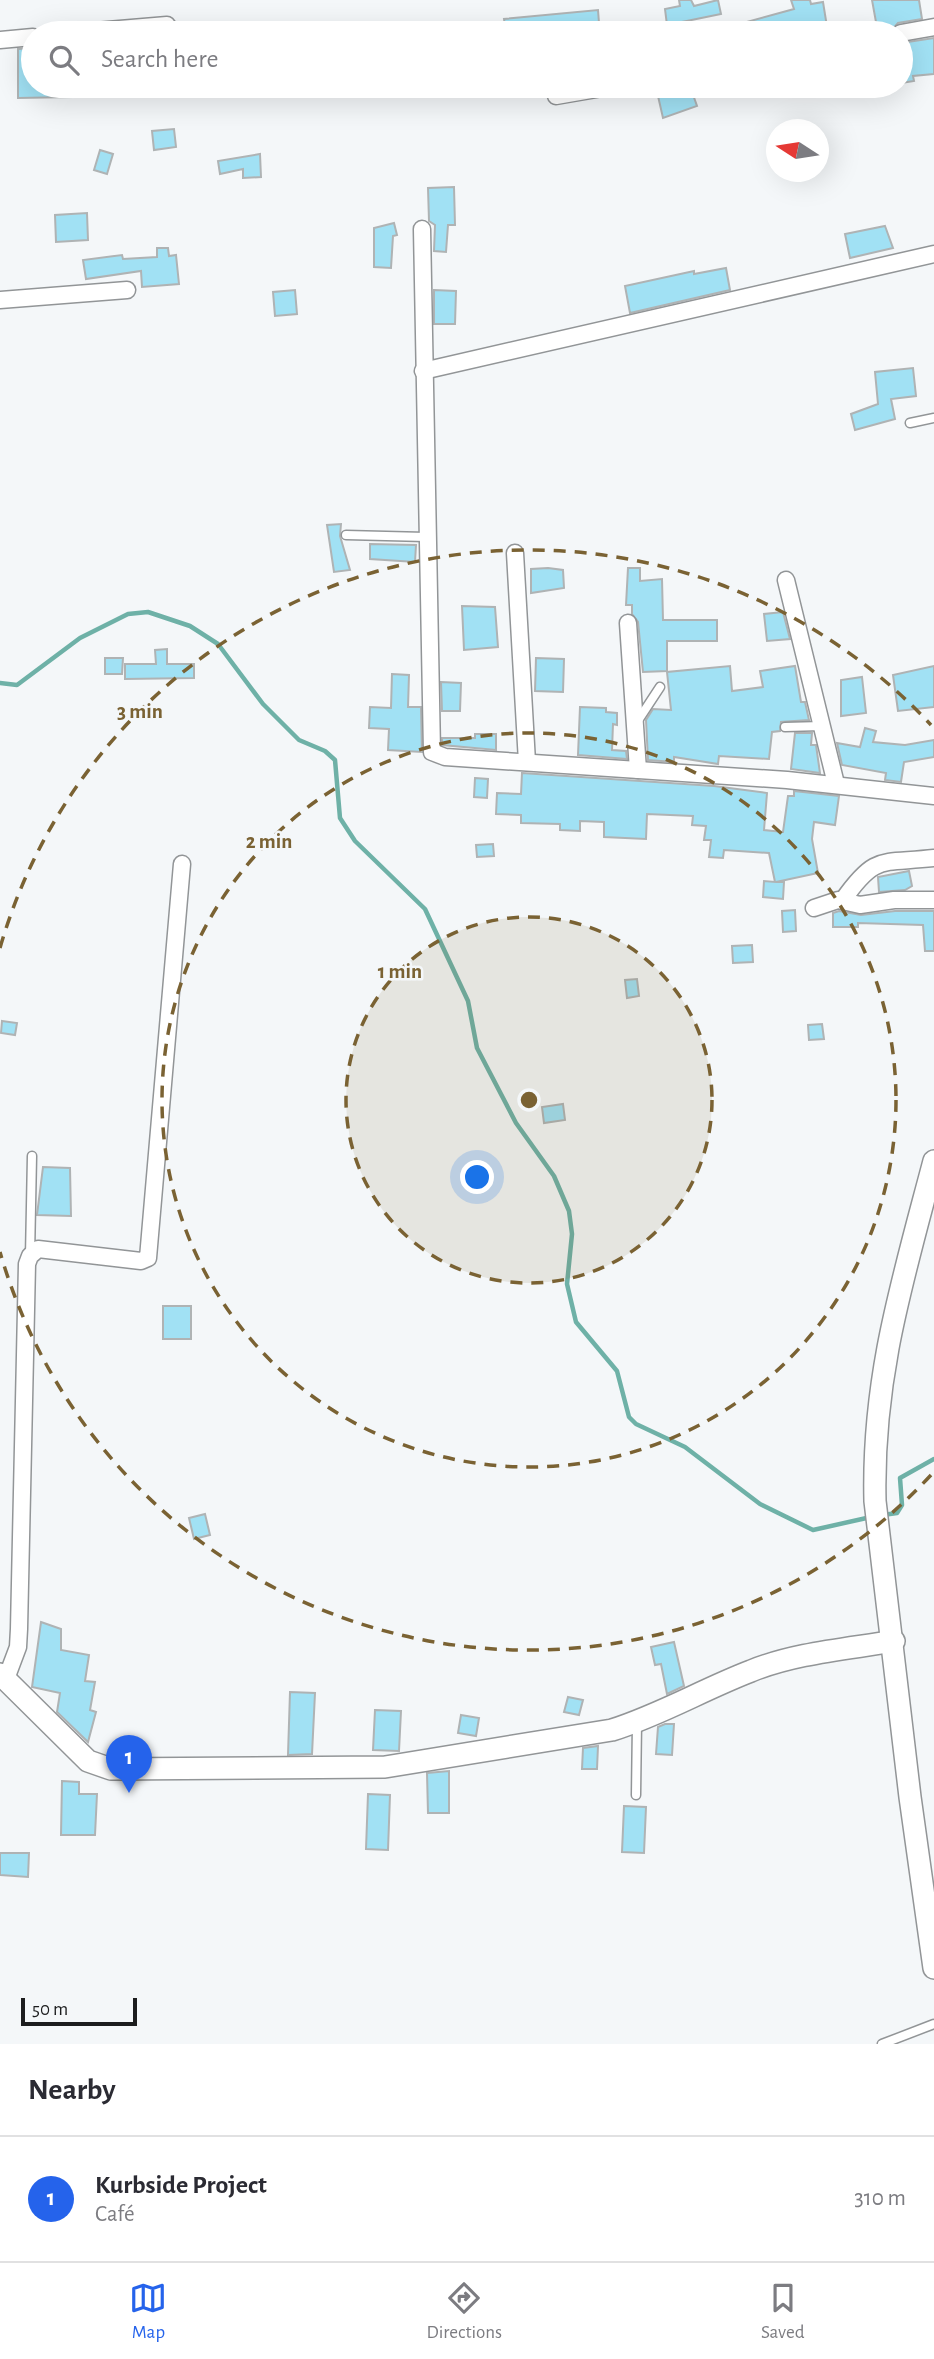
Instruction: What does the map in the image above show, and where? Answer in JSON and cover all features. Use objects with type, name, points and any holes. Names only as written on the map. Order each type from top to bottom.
[{"type":"street","points":[[913,31],[934,27]]},
{"type":"street","points":[[0,40],[21,38]]},
{"type":"street","points":[[422,229],[432,752],[445,757],[836,784],[934,796]]},
{"type":"street","points":[[423,371],[934,254]]},
{"type":"street","points":[[0,300],[127,290]]},
{"type":"street","points":[[515,553],[527,762]]},
{"type":"street","points":[[786,580],[836,784]]},
{"type":"street","points":[[628,623],[638,770]]},
{"type":"street","points":[[844,900],[861,875],[872,866],[886,861],[934,858]]},
{"type":"street","points":[[183,863],[149,1258],[141,1261],[38,1249],[30,1256],[27,1264],[18,1647],[3,1676],[88,1761],[111,1769],[385,1767],[593,1734],[637,1723],[752,1670],[786,1660],[894,1641]]},
{"type":"street","points":[[814,908],[844,900],[860,905],[894,900],[934,900]]},
{"type":"street","points":[[934,1161],[890,1326],[877,1405],[875,1501],[894,1641],[910,1797],[934,1968]]},
{"type":"lane","points":[[910,423],[934,418]]},
{"type":"lane","points":[[346,535],[426,537]]},
{"type":"lane","points":[[636,725],[660,687]]},
{"type":"lane","points":[[785,727],[822,726]]},
{"type":"lane","points":[[30,1256],[32,1156]]},
{"type":"lane","points":[[636,1795],[637,1723]]},
{"type":"lane","points":[[882,2044],[934,2024]]},
{"type":"building","points":[[679,0],[691,0],[694,6],[718,0],[721,14],[687,21],[666,21],[665,9],[680,6]]},
{"type":"building","points":[[791,0],[810,0],[811,4],[823,2],[826,21],[750,21],[794,9]]},
{"type":"building","points":[[872,0],[919,0],[922,19],[876,21]]},
{"type":"building","points":[[598,10],[599,21],[504,21]]},
{"type":"building","points":[[934,38],[934,74],[913,76],[913,41]]},
{"type":"building","points":[[18,49],[21,49],[21,98],[18,98]]},
{"type":"building","points":[[658,98],[694,98],[697,106],[663,118]]},
{"type":"building","points":[[174,129],[176,147],[154,150],[152,131]]},
{"type":"building","points":[[100,150],[113,154],[107,174],[94,170]]},
{"type":"building","points":[[260,154],[261,177],[243,178],[243,169],[220,174],[218,161]]},
{"type":"building","points":[[454,187],[455,225],[448,225],[446,252],[434,251],[435,225],[429,221],[428,188]]},
{"type":"building","points":[[87,213],[88,240],[56,242],[55,215]]},
{"type":"building","points":[[394,223],[397,235],[393,236],[391,268],[374,267],[374,228]]},
{"type":"building","points":[[885,226],[893,248],[850,258],[845,234]]},
{"type":"building","points":[[157,248],[168,248],[169,256],[176,255],[179,284],[142,287],[141,271],[86,279],[83,260],[122,255],[123,259],[157,257]]},
{"type":"building","points":[[726,268],[730,290],[630,313],[625,286],[694,271],[694,274]]},
{"type":"building","points":[[295,290],[297,314],[275,316],[273,292]]},
{"type":"building","points":[[434,290],[456,291],[455,324],[434,324]]},
{"type":"building","points":[[913,368],[916,396],[891,399],[895,419],[855,430],[851,414],[878,404],[875,372]]},
{"type":"building","points":[[341,524],[340,536],[350,570],[334,572],[327,525]]},
{"type":"building","points":[[370,544],[416,545],[415,562],[370,559]]},
{"type":"building","points":[[628,568],[640,568],[640,581],[662,579],[663,620],[717,620],[717,641],[667,641],[667,671],[643,672],[638,622],[632,614],[632,605],[626,605]]},
{"type":"building","points":[[531,569],[563,570],[564,588],[531,593]]},
{"type":"building","points":[[462,606],[495,607],[498,647],[464,650]]},
{"type":"building","points":[[783,612],[790,639],[767,641],[764,614]]},
{"type":"building","points":[[167,649],[167,664],[194,664],[194,678],[125,679],[125,664],[156,664],[155,650]]},
{"type":"building","points":[[105,658],[123,658],[122,674],[105,674]]},
{"type":"building","points":[[536,658],[564,659],[563,692],[535,691]]},
{"type":"building","points":[[730,666],[732,691],[763,687],[760,671],[795,666],[801,702],[805,702],[809,720],[781,722],[780,731],[772,732],[769,759],[719,756],[718,764],[674,757],[674,762],[648,760],[646,720],[653,709],[671,710],[667,672]]},
{"type":"building","points":[[934,666],[934,707],[898,711],[893,675]]},
{"type":"building","points":[[392,674],[409,675],[408,707],[421,707],[422,752],[388,750],[389,729],[369,728],[370,707],[391,708]]},
{"type":"building","points":[[862,677],[866,713],[841,716],[841,680]]},
{"type":"building","points":[[441,682],[461,683],[460,711],[442,711]]},
{"type":"building","points":[[580,707],[606,708],[606,712],[617,713],[617,725],[613,724],[612,750],[626,751],[627,759],[578,755]]},
{"type":"building","points":[[865,728],[876,731],[873,742],[905,745],[934,740],[934,757],[904,762],[901,782],[885,780],[886,773],[842,765],[837,743],[860,747]]},
{"type":"building","points":[[795,733],[812,733],[811,745],[816,745],[820,773],[791,769]]},
{"type":"building","points":[[475,734],[496,734],[496,750],[442,745],[442,738],[475,738]]},
{"type":"building","points":[[522,773],[714,786],[767,793],[764,830],[783,832],[788,796],[794,796],[794,791],[839,796],[835,825],[814,822],[812,839],[818,873],[776,882],[784,882],[783,899],[763,897],[764,881],[775,882],[769,853],[724,850],[723,858],[709,857],[711,840],[704,840],[706,826],[692,825],[693,816],[647,814],[646,839],[604,837],[604,822],[580,821],[580,831],[560,830],[560,824],[521,823],[521,815],[496,814],[497,793],[521,794]]},
{"type":"building","points":[[475,778],[488,779],[487,798],[474,797]]},
{"type":"building","points":[[493,844],[494,856],[477,857],[476,845]]},
{"type":"building","points":[[909,871],[912,886],[905,890],[879,892],[878,877]]},
{"type":"building","points":[[795,910],[796,931],[783,932],[782,911]]},
{"type":"building","points":[[839,911],[861,915],[895,911],[934,911],[934,951],[925,951],[923,925],[858,923],[858,927],[833,927],[833,913]]},
{"type":"building","points":[[752,945],[753,962],[733,963],[732,946]]},
{"type":"building","points":[[637,979],[639,996],[627,998],[625,980]]},
{"type":"building","points":[[2,1021],[17,1023],[15,1035],[1,1033]]},
{"type":"building","points":[[822,1024],[824,1039],[809,1040],[808,1025]]},
{"type":"building","points":[[563,1104],[565,1120],[544,1123],[542,1107]]},
{"type":"building","points":[[43,1167],[70,1168],[71,1216],[37,1215]]},
{"type":"building","points":[[163,1306],[191,1306],[191,1339],[163,1339]]},
{"type":"building","points":[[205,1514],[210,1535],[194,1539],[189,1518]]},
{"type":"building","points":[[41,1622],[61,1629],[61,1650],[89,1655],[85,1681],[95,1682],[90,1710],[96,1712],[88,1742],[57,1712],[60,1693],[32,1687]]},
{"type":"building","points":[[674,1642],[684,1686],[667,1694],[661,1664],[655,1665],[651,1647]]},
{"type":"building","points":[[290,1692],[315,1693],[312,1754],[288,1755]]},
{"type":"building","points":[[568,1697],[583,1700],[579,1715],[564,1712]]},
{"type":"building","points":[[375,1710],[401,1711],[399,1751],[373,1750]]},
{"type":"building","points":[[461,1715],[479,1718],[476,1736],[458,1733]]},
{"type":"building","points":[[674,1724],[672,1755],[656,1754],[658,1727]]},
{"type":"building","points":[[598,1746],[597,1769],[582,1769],[583,1748]]},
{"type":"building","points":[[449,1771],[449,1813],[428,1813],[427,1773]]},
{"type":"building","points":[[62,1781],[79,1782],[79,1794],[97,1794],[95,1835],[61,1835]]},
{"type":"building","points":[[368,1794],[390,1795],[388,1850],[366,1849]]},
{"type":"building","points":[[624,1806],[646,1807],[644,1853],[622,1852]]},
{"type":"building","points":[[0,1853],[29,1853],[28,1877],[0,1875]]},
{"type":"waterway","points":[[0,683],[17,685],[80,638],[128,614],[148,612],[190,626],[218,644],[263,704],[299,740],[325,751],[335,760],[340,818],[355,841],[425,909],[468,1001],[477,1048],[516,1123],[554,1176],[569,1211],[572,1234],[567,1284],[576,1322],[617,1371],[629,1417],[636,1424],[685,1447],[760,1504],[813,1530],[871,1517]]},
{"type":"waterway","points":[[883,1515],[897,1513],[902,1505],[900,1478],[934,1459]]},
{"type":"place","name":"Kurbside Project","points":[[129,1793]]}]
